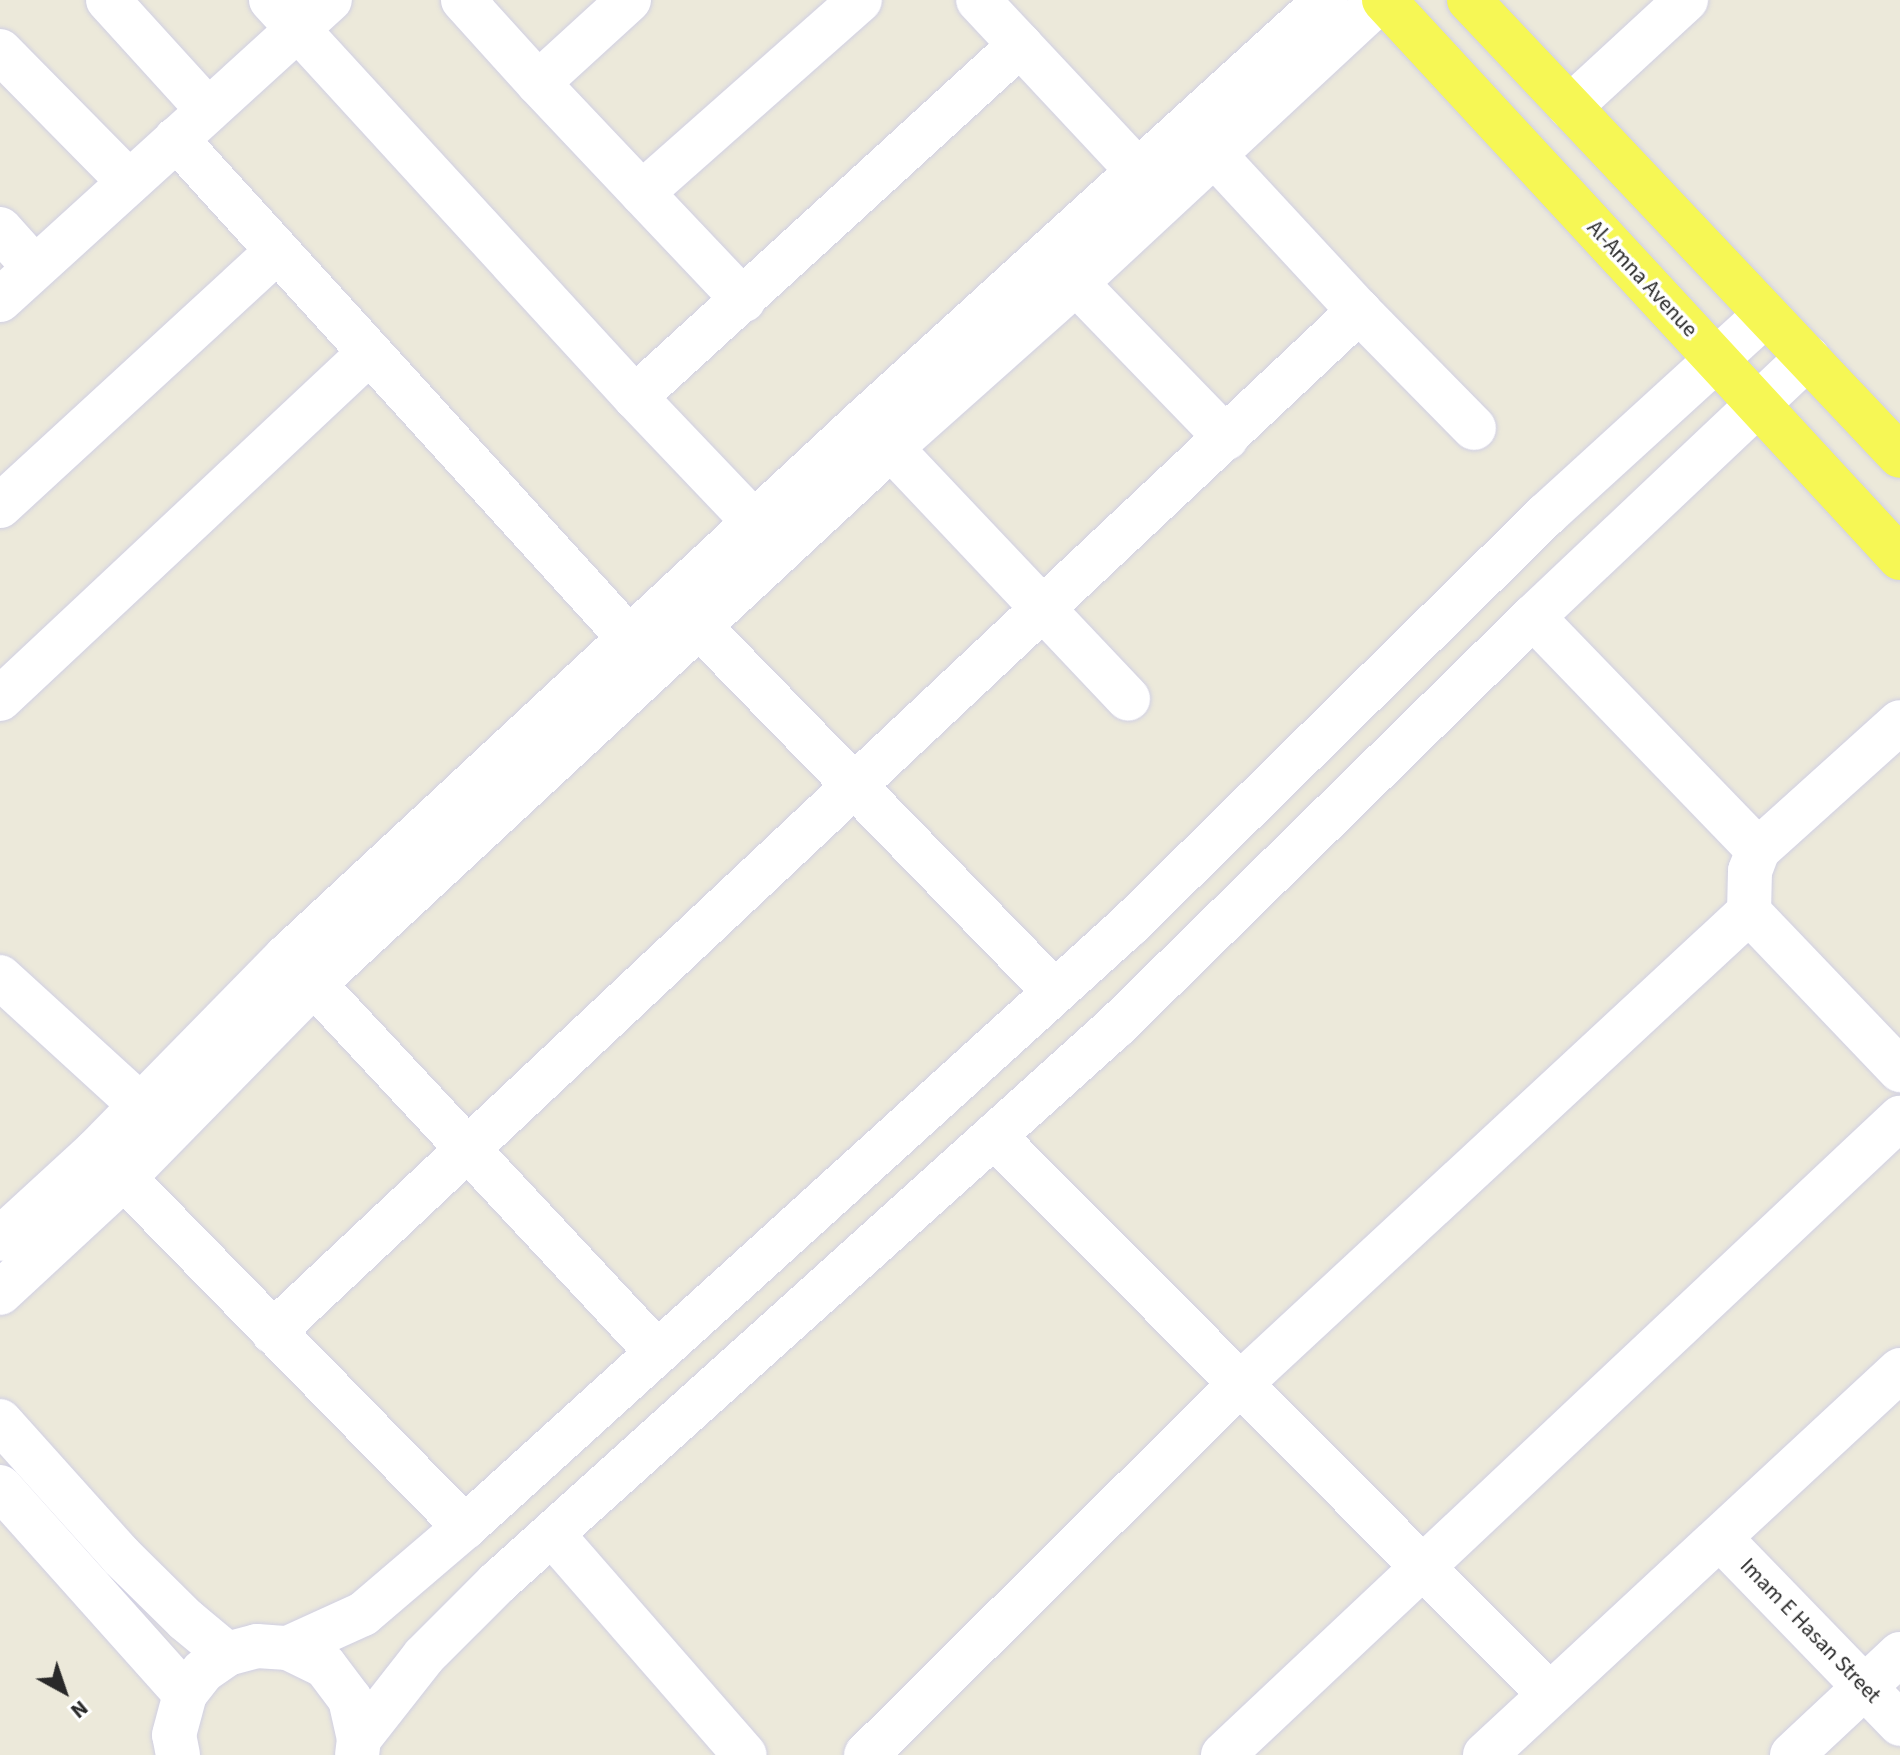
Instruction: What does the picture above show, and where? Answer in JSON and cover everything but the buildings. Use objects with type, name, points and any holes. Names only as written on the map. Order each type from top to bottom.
[{"type":"main road","name":"Al-Amna Avenue","points":[[1382,0],[1900,558]]},
{"type":"main road","points":[[1469,0],[1900,456]]},
{"type":"street","points":[[108,0],[208,110]]},
{"type":"street","points":[[0,300],[208,110],[284,15],[330,0]]},
{"type":"street","points":[[463,0],[743,300]]},
{"type":"street","points":[[538,83],[629,0]]},
{"type":"street","points":[[642,193],[860,0]]},
{"type":"street","points":[[978,0],[1139,172]]},
{"type":"street","points":[[0,1293],[124,1178],[314,984],[891,448],[1076,283],[1326,0]]},
{"type":"street","points":[[9,1214],[96,1151],[286,957],[756,524],[863,421],[1139,172],[1202,140],[1382,0]]},
{"type":"street","points":[[1570,107],[1686,0]]},
{"type":"street","points":[[284,15],[756,524]]},
{"type":"street","points":[[635,397],[1020,45]]},
{"type":"street","points":[[0,51],[129,182]]},
{"type":"street","points":[[176,139],[630,639]]},
{"type":"street","points":[[1202,140],[1359,311],[1474,428]]},
{"type":"street","points":[[0,229],[35,268]]},
{"type":"street","points":[[0,506],[276,252]]},
{"type":"street","points":[[1076,283],[1226,438]]},
{"type":"street","points":[[273,1332],[1359,311]]},
{"type":"street","points":[[288,1648],[363,1614],[465,1527],[1140,914],[1546,515],[1765,315]]},
{"type":"street","points":[[0,699],[368,354]]},
{"type":"street","points":[[366,1749],[424,1656],[552,1534],[1116,1026],[1533,617],[1808,357]]},
{"type":"street","points":[[891,448],[1128,699]]},
{"type":"street","points":[[1533,617],[1758,850]]},
{"type":"street","points":[[700,627],[855,782],[1055,992]]},
{"type":"street","points":[[1900,722],[1758,850],[1750,871],[1749,912],[1900,1070]]},
{"type":"street","points":[[866,1755],[1239,1385],[1749,912]]},
{"type":"street","points":[[0,977],[140,1105]]},
{"type":"street","points":[[314,984],[656,1351]]},
{"type":"street","points":[[1223,1755],[1900,1118]]},
{"type":"street","points":[[994,1136],[1550,1695]]},
{"type":"street","points":[[124,1178],[465,1527]]},
{"type":"street","points":[[1485,1755],[1900,1370]]},
{"type":"street","points":[[0,1421],[121,1556],[186,1620],[227,1654]]},
{"type":"street","points":[[0,1487],[185,1694]]},
{"type":"street","points":[[552,1534],[745,1755]]},
{"type":"street","name":"Imam E Hasan Street","points":[[1720,1538],[1900,1724]]},
{"type":"street","points":[[178,1755],[174,1735],[185,1694],[203,1671],[227,1654],[257,1646],[288,1648],[325,1666],[350,1699],[366,1749]]},
{"type":"street","points":[[1792,1755],[1900,1654]]}]
